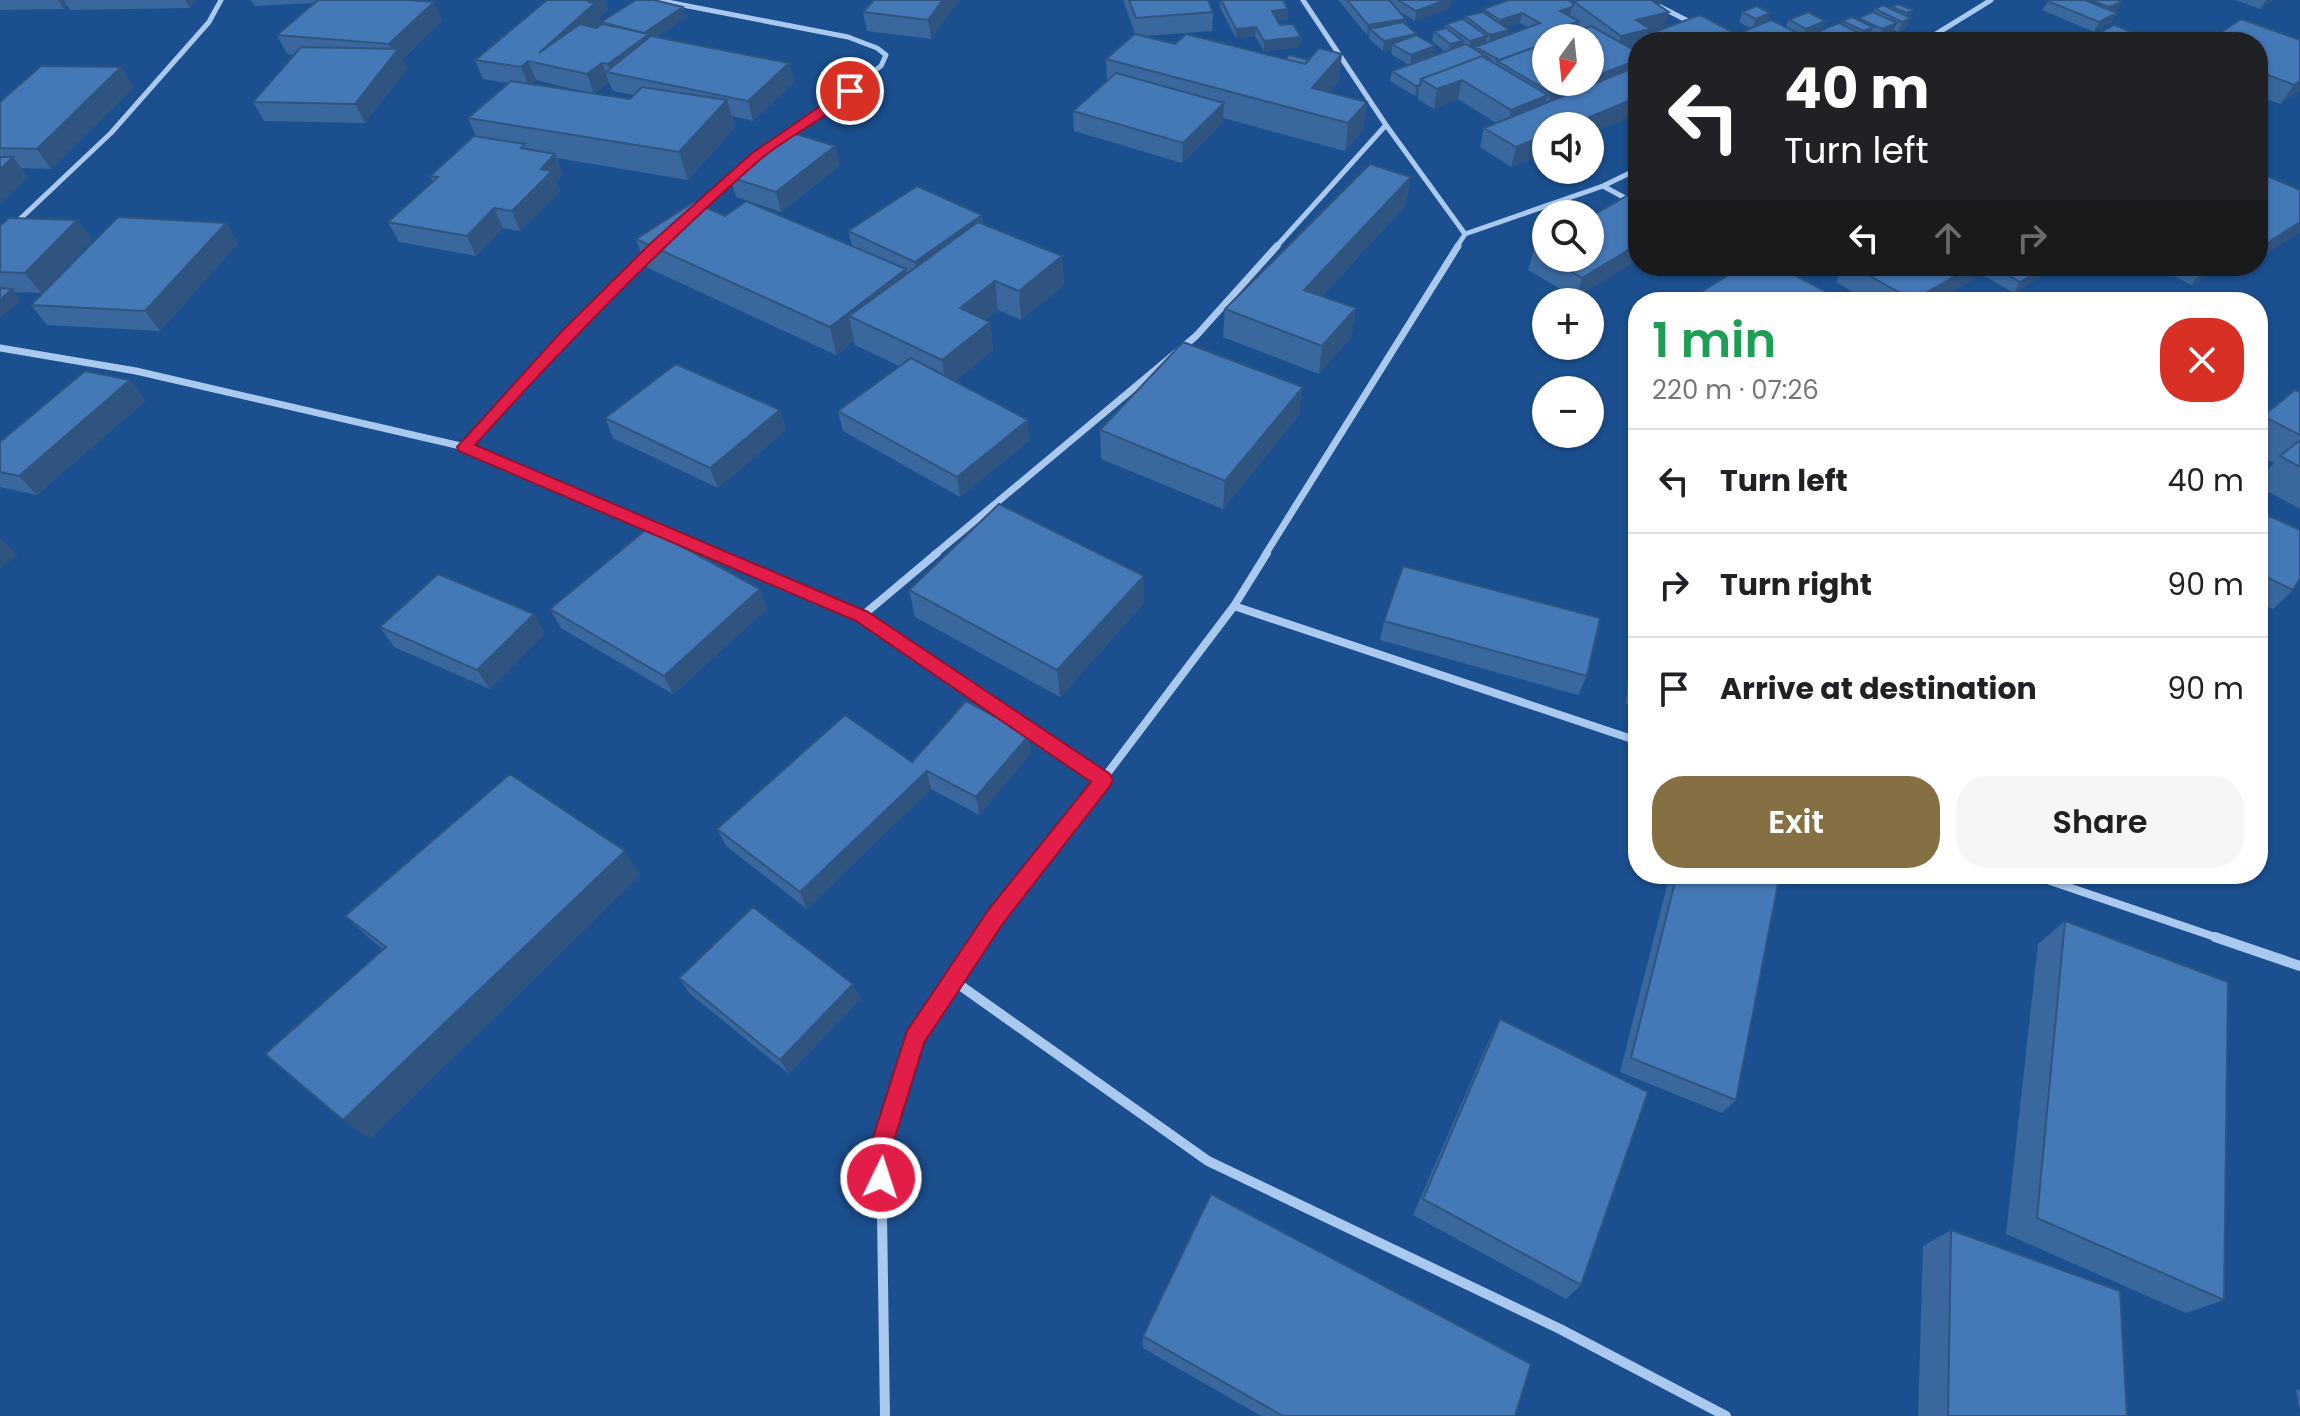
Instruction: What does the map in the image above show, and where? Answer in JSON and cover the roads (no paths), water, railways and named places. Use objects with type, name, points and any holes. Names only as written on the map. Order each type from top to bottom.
[{"type":"street","points":[[0,238],[111,133],[209,22],[221,0]]},
{"type":"street","points":[[657,0],[848,37],[877,48],[886,55],[881,66],[755,156],[689,216]]},
{"type":"street","points":[[1303,0],[1386,125],[1465,234]]},
{"type":"street","points":[[1647,0],[1703,28]]},
{"type":"street","points":[[1939,32],[1991,0]]},
{"type":"street","points":[[862,616],[1196,336],[1386,125]]},
{"type":"street","points":[[885,1416],[881,1147],[914,1039],[997,916],[1104,780],[1234,606],[1465,234],[1603,186],[1628,174]]},
{"type":"street","points":[[1603,186],[1628,200]]},
{"type":"street","points":[[465,447],[566,335],[656,246]]},
{"type":"street","points":[[0,348],[136,371],[465,447],[862,616],[1104,780]]},
{"type":"street","points":[[1234,606],[1628,738]]},
{"type":"street","points":[[2059,884],[2300,966]]},
{"type":"street","points":[[954,981],[1208,1161],[1560,1329],[1726,1416]]}]
